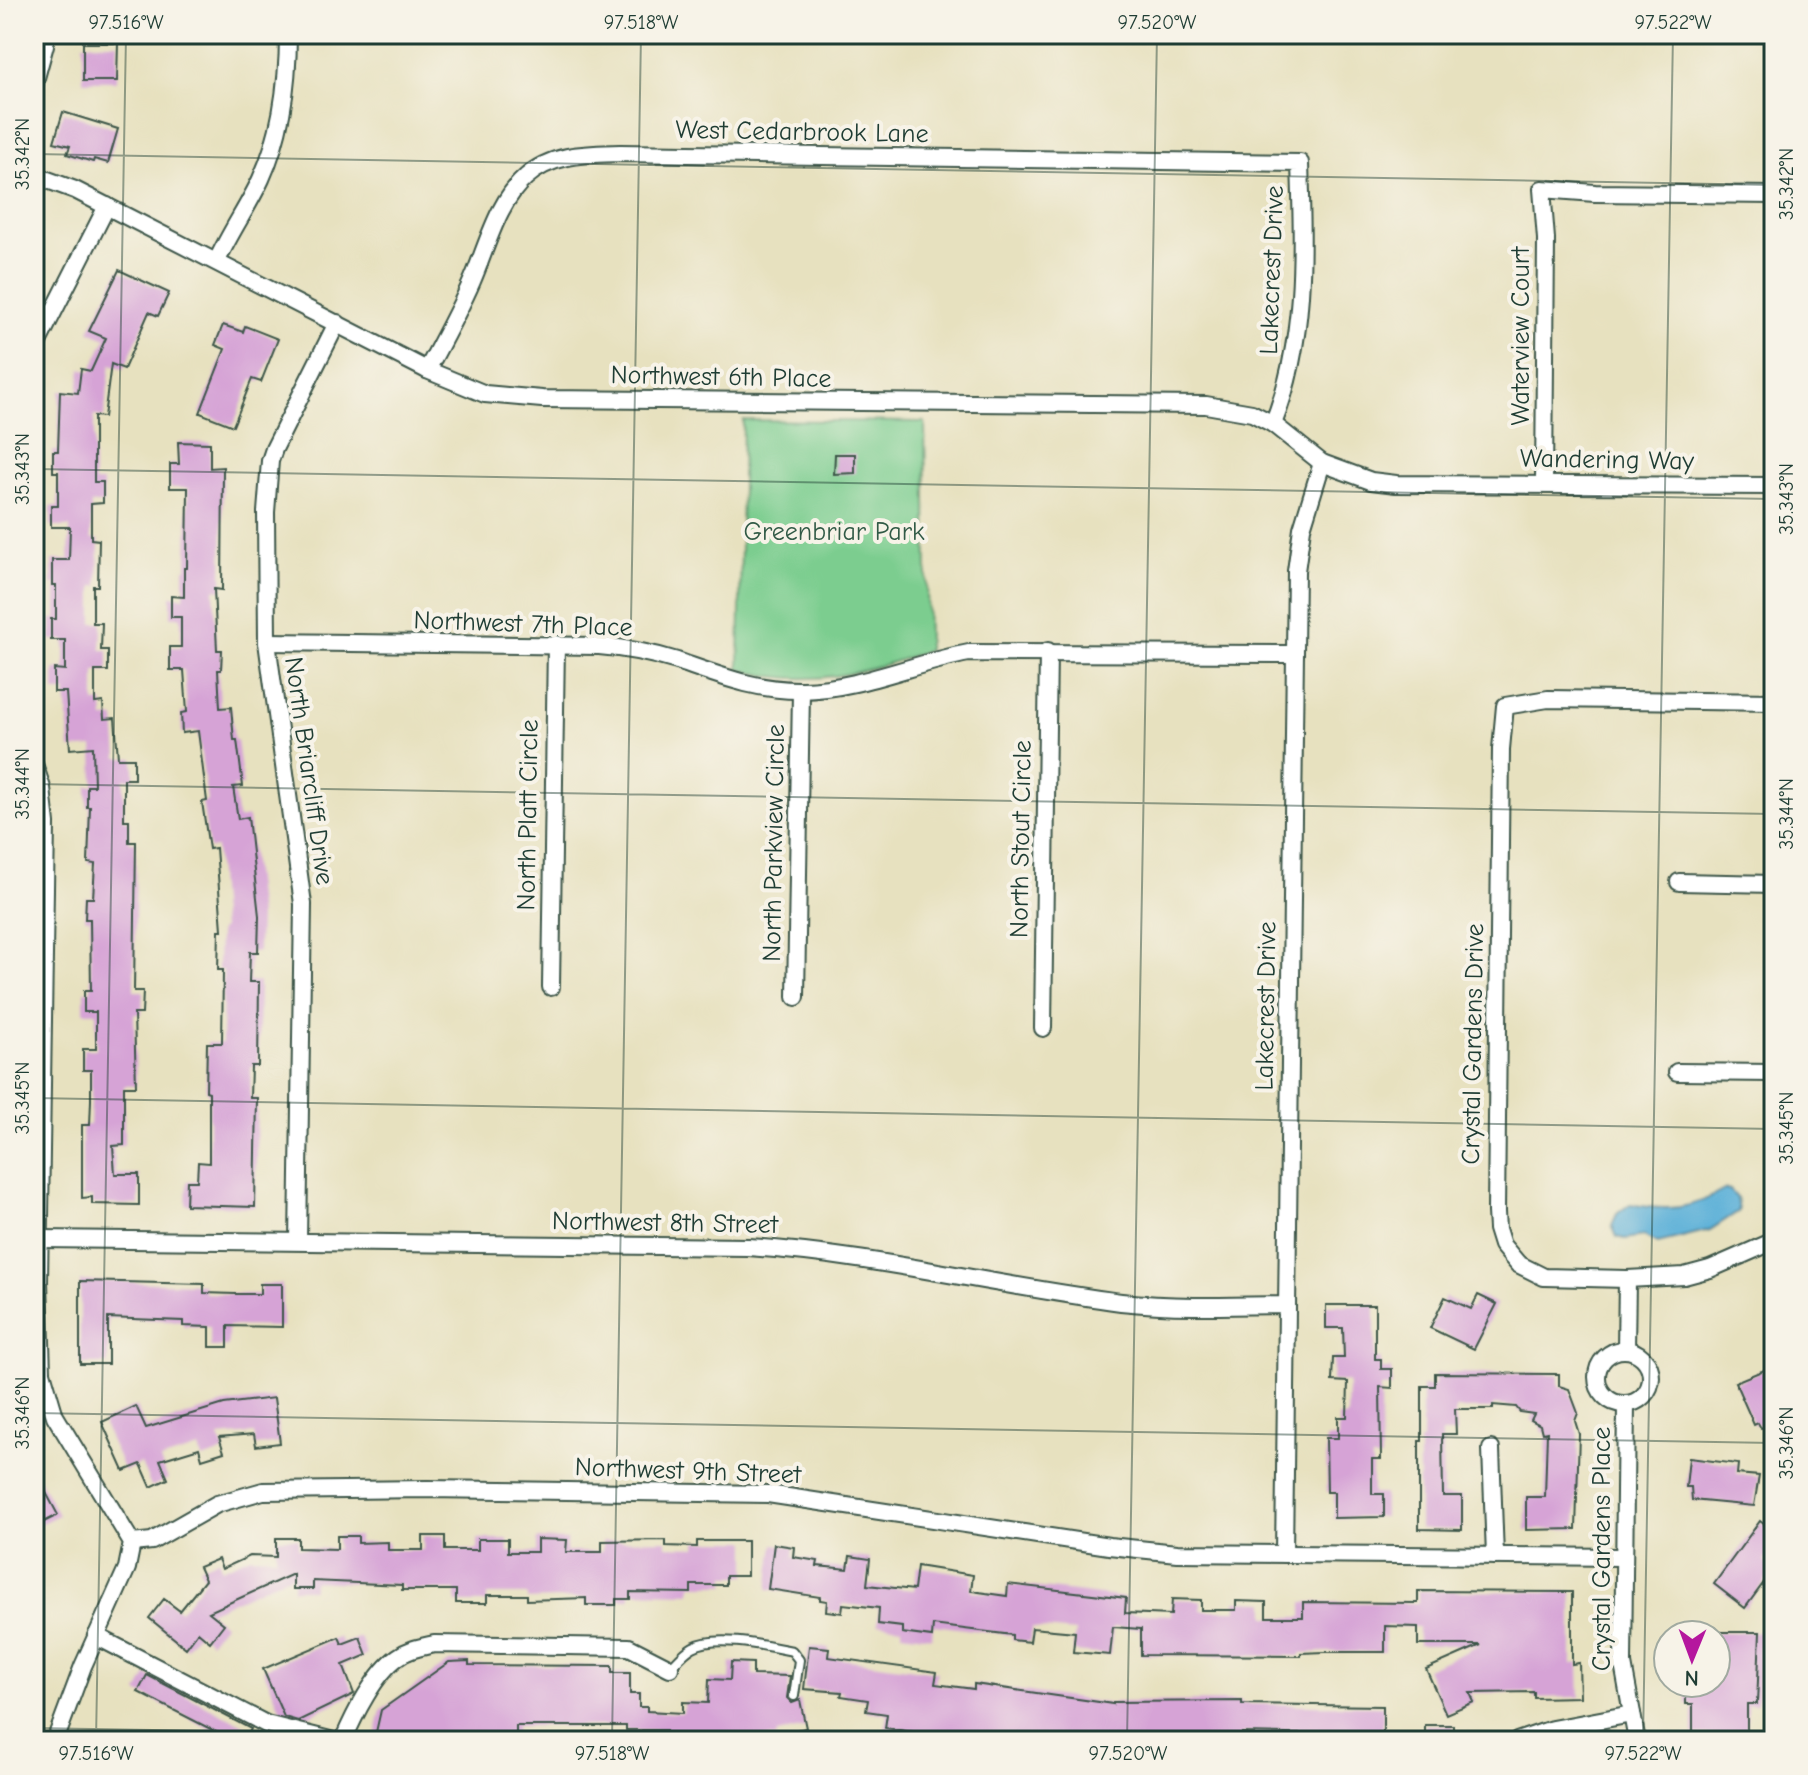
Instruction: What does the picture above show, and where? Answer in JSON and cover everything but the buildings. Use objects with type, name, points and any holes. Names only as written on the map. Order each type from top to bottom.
[{"type":"street","points":[[34,85],[42,60],[45,34]]},
{"type":"street","points":[[217,261],[271,153],[283,111],[288,34]]},
{"type":"street","name":"West Cedarbrook Lane","points":[[427,370],[456,316],[500,213],[516,187],[548,162],[569,156],[620,153],[1300,163]]},
{"type":"street","name":"Lakecrest Drive","points":[[1273,424],[1289,381],[1296,340],[1300,163]]},
{"type":"street","name":"Northwest 6th Place","points":[[34,175],[107,206],[427,370],[473,390],[508,397],[1206,405],[1252,413],[1273,424],[1322,463],[1371,481],[1439,483]]},
{"type":"street","name":"Waterview Court","points":[[1544,483],[1546,239],[1542,189],[1595,193],[1774,195]]},
{"type":"street","points":[[34,350],[107,206]]},
{"type":"street","name":"North Briarcliff Drive","points":[[298,1241],[303,904],[267,642],[266,512],[270,461],[337,323]]},
{"type":"street","name":"Lakecrest Drive","points":[[1284,1554],[1298,549],[1322,463]]},
{"type":"street","name":"Wandering Way","points":[[1439,483],[1774,486]]},
{"type":"street","name":"Northwest 7th Place","points":[[267,642],[599,646],[646,652],[725,679],[801,691],[852,685],[945,657],[969,653],[1295,654]]},
{"type":"street","name":"North Platt Circle","points":[[551,987],[556,644]]},
{"type":"street","name":"North Stout Circle","points":[[1043,1028],[1048,651]]},
{"type":"street","name":"North Parkview Circle","points":[[796,997],[801,691]]},
{"type":"street","name":"Crystal Gardens Drive","points":[[1774,702],[1548,699],[1505,706],[1501,749],[1496,1119],[1497,1229],[1508,1256],[1530,1272],[1559,1279],[1684,1276],[1710,1269],[1774,1241]]},
{"type":"street","points":[[34,764],[42,788],[46,824],[40,1338],[47,1389],[55,1416],[132,1543],[127,1568],[96,1636],[55,1741]]},
{"type":"street","points":[[1679,882],[1774,884]]},
{"type":"street","points":[[1677,1072],[1774,1073]]},
{"type":"street","name":"Northwest 8th Street","points":[[40,1239],[748,1247],[880,1262],[1120,1302],[1188,1307],[1286,1305]]},
{"type":"street","points":[[1626,1350],[1627,1279]]},
{"type":"street","name":"Crystal Gardens Place","points":[[1626,1350],[1639,1354],[1651,1372],[1645,1394],[1635,1402],[1626,1404],[1612,1401],[1603,1394],[1597,1372],[1610,1354],[1626,1350]]},
{"type":"street","name":"Crystal Gardens Place","points":[[1626,1404],[1623,1664],[1637,1741]]},
{"type":"street","points":[[1491,1449],[1495,1556]]},
{"type":"street","name":"Northwest 9th Street","points":[[132,1543],[152,1541],[217,1504],[263,1491],[427,1489],[738,1492],[825,1501],[1109,1546],[1177,1553],[1623,1557]]},
{"type":"street","points":[[96,1636],[266,1724],[334,1741]]},
{"type":"street","points":[[343,1741],[353,1718],[383,1673],[397,1657],[414,1648],[434,1644],[629,1647],[670,1668]]},
{"type":"street","points":[[1517,1741],[1552,1729],[1632,1714]]},
{"type":"lane","points":[[670,1668],[691,1648],[703,1643],[764,1646],[792,1651],[799,1660],[794,1696]]},
{"type":"green space","name":"Greenbriar Park","points":[[743,420],[925,422],[928,650],[881,666],[835,676],[788,678],[739,669]]},
{"type":"water","points":[[1726,1189],[1737,1198],[1739,1211],[1710,1230],[1658,1243],[1644,1236],[1617,1237],[1612,1225],[1617,1214],[1630,1204],[1680,1207],[1702,1201]]},
{"type":"water","points":[[631,1735],[683,1741],[507,1741]]}]
